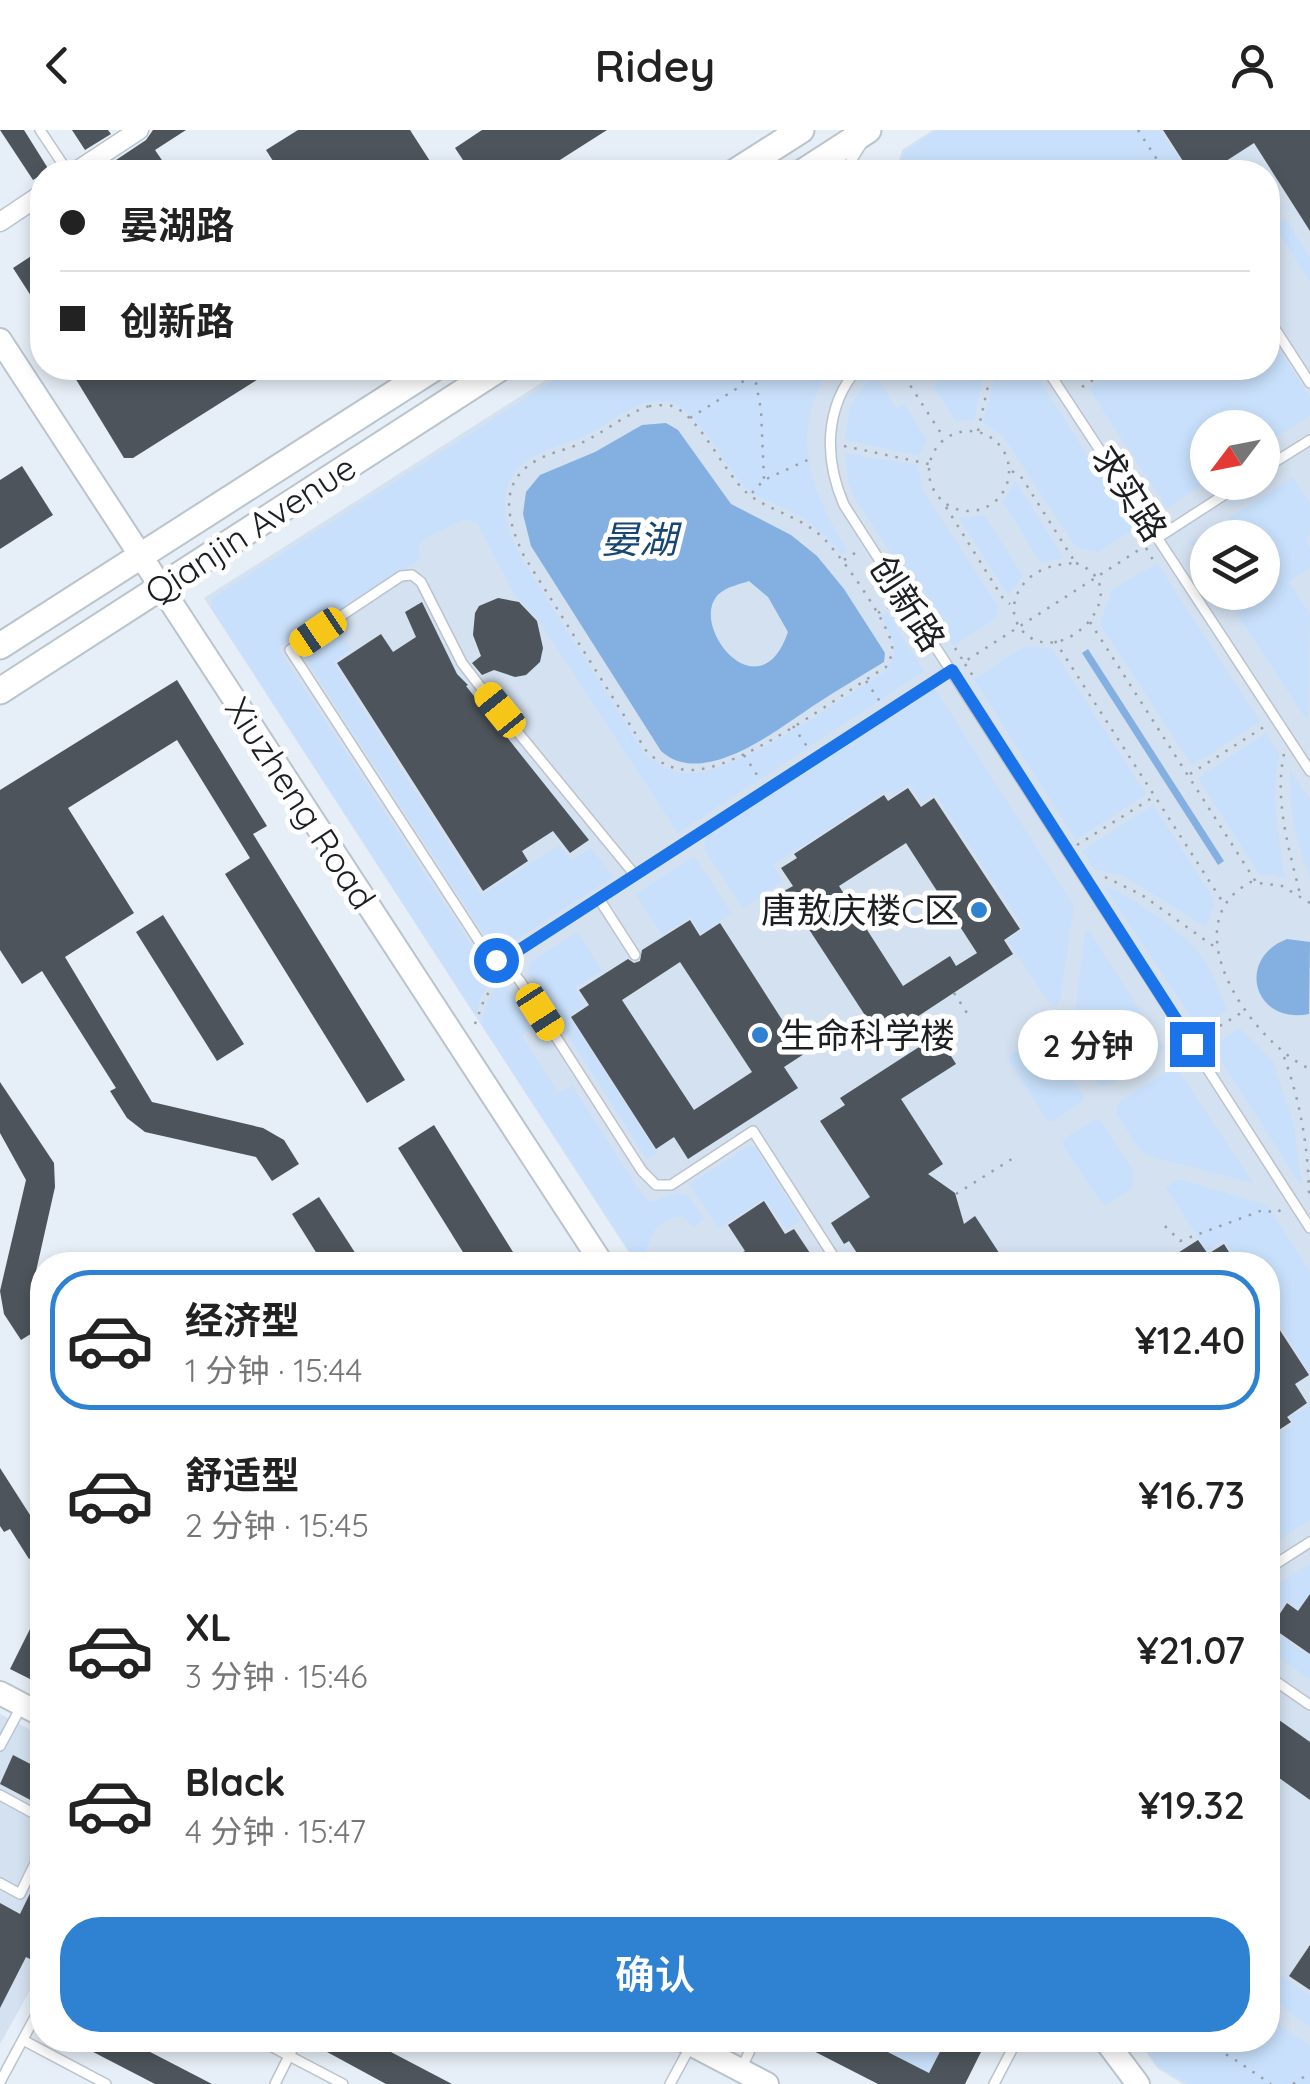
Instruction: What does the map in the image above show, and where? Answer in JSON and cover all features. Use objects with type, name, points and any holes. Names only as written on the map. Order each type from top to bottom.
[{"type":"main road","points":[[754,160],[801,130]]},
{"type":"main road","points":[[822,160],[869,130]]},
{"type":"main road","name":"Qianjin Avenue","points":[[0,646],[415,380]]},
{"type":"main road","name":"Qianjin Avenue","points":[[0,691],[481,380]]},
{"type":"street","points":[[91,160],[139,130]]},
{"type":"street","points":[[0,222],[30,202]]},
{"type":"street","name":"Xiuzheng Road","points":[[0,340],[595,1252]]},
{"type":"street","points":[[0,1693],[30,1709]]},
{"type":"street","points":[[707,2052],[768,2084]]},
{"type":"street","points":[[1114,2052],[1138,2084]]},
{"type":"lane","points":[[40,130],[63,160]]},
{"type":"lane","points":[[851,160],[869,130]]},
{"type":"lane","points":[[1280,337],[1310,383]]},
{"type":"lane","name":"创新路","points":[[850,380],[839,397],[830,443],[834,481],[844,505],[1310,1228]]},
{"type":"lane","name":"求实路","points":[[1054,380],[1310,771]]},
{"type":"lane","points":[[1280,459],[1310,440]]},
{"type":"lane","points":[[1159,537],[1216,500]]},
{"type":"lane","points":[[635,875],[470,674],[421,582],[412,575],[401,576],[290,650],[488,955],[506,964],[642,1171],[656,1184],[671,1185],[754,1131],[832,1252]]},
{"type":"lane","points":[[506,964],[516,952],[952,670]]},
{"type":"lane","points":[[598,898],[635,955]]},
{"type":"lane","points":[[1280,1561],[1310,1542]]},
{"type":"lane","points":[[1280,1684],[1310,1705]]},
{"type":"lane","points":[[0,1746],[30,1712]]},
{"type":"lane","points":[[0,1795],[30,1811]]},
{"type":"lane","points":[[0,1883],[20,1894],[30,1873]]},
{"type":"lane","points":[[0,2082],[30,2026]]},
{"type":"lane","points":[[22,2040],[30,2044]]},
{"type":"lane","points":[[45,2052],[106,2084]]},
{"type":"lane","points":[[282,2052],[344,2084]]},
{"type":"lane","points":[[274,2084],[291,2052]]},
{"type":"lane","points":[[670,2084],[684,2052]]},
{"type":"lane","points":[[740,2070],[750,2052]]},
{"type":"lane","points":[[994,2084],[1011,2052]]},
{"type":"path","points":[[1138,130],[1158,160]]},
{"type":"path","points":[[689,419],[744,380]]},
{"type":"path","points":[[756,380],[764,480]]},
{"type":"path","points":[[907,380],[945,439]]},
{"type":"path","points":[[978,432],[989,380]]},
{"type":"path","points":[[1082,388],[1094,380]]},
{"type":"path","points":[[648,406],[671,406],[689,419],[726,471],[750,496],[790,514],[821,536],[843,561],[892,644],[891,659],[886,667],[744,754],[718,765],[691,770],[663,765],[647,752],[524,556],[509,525],[508,499],[519,474],[534,461],[585,442],[631,412],[648,406]]},
{"type":"path","points":[[946,506],[962,511],[988,507],[1006,488],[1009,470],[1003,449],[994,439],[978,432],[956,433],[945,439],[930,464],[932,486],[1004,600],[1012,606],[1020,627],[1038,641],[1067,638],[1090,622],[1101,595],[1088,568],[1076,563],[1061,564],[1036,573],[1020,588],[1012,606]]},
{"type":"path","points":[[830,443],[930,464]]},
{"type":"path","points":[[750,496],[764,480],[814,457]]},
{"type":"path","points":[[1009,470],[1022,478],[1076,563]]},
{"type":"path","points":[[1136,533],[1153,560]]},
{"type":"path","points":[[964,662],[1145,546]]},
{"type":"path","points":[[843,561],[855,553]]},
{"type":"path","points":[[877,614],[888,607]]},
{"type":"path","points":[[1090,622],[1256,882]]},
{"type":"path","points":[[1055,641],[1224,904]]},
{"type":"path","points":[[955,648],[973,676]]},
{"type":"path","points":[[865,679],[886,712]]},
{"type":"path","points":[[1188,775],[1276,719]]},
{"type":"path","points":[[793,724],[815,758]]},
{"type":"path","points":[[1287,736],[1282,798],[1300,895]]},
{"type":"path","points":[[744,754],[766,790]]},
{"type":"path","points":[[1068,852],[1155,796]]},
{"type":"path","points":[[1105,878],[1142,895],[1220,951]]},
{"type":"path","points":[[1310,903],[1282,886],[1256,882],[1237,889],[1219,916],[1220,951],[1227,978],[1244,1011],[1284,1055],[1310,1070]]},
{"type":"path","points":[[475,1024],[484,1000],[506,964]]},
{"type":"path","points":[[954,993],[967,1013]]},
{"type":"path","points":[[1195,1027],[1202,1038],[1244,1011]]},
{"type":"path","points":[[1284,1055],[1301,1115],[1309,1192]]},
{"type":"path","points":[[956,1194],[1015,1157]]},
{"type":"path","points":[[1165,1226],[1180,1241],[1263,1210],[1276,1213]]},
{"type":"path","points":[[1221,2052],[1271,2084]]},
{"type":"path","points":[[1293,2084],[1310,2074]]},
{"type":"shaded area","points":[[933,130],[1310,130],[1310,2084],[1183,2084],[1157,2068],[1146,2052],[1280,2052],[1280,1252],[629,1252],[204,598],[546,380],[1280,380],[1280,160],[899,160],[902,150]]},
{"type":"shaded area","points":[[937,130],[1160,130],[1180,160],[902,160],[904,152]]},
{"type":"shaded area","points":[[1285,219],[1310,258],[1310,281],[1280,235],[1280,222]]},
{"type":"shaded area","points":[[1280,351],[1310,398],[1310,415],[1280,435],[1280,410],[1190,410],[1190,493],[1167,508],[1089,389],[1101,380],[1280,380]]},
{"type":"shaded area","points":[[554,380],[824,380],[810,415],[809,460],[823,505],[847,550],[842,555],[809,522],[749,490],[701,426],[679,406],[667,402],[634,407],[521,466],[507,489],[509,529],[520,556],[645,754],[667,769],[694,773],[740,759],[886,671],[894,650],[881,616],[887,612],[924,671],[678,833],[539,621],[514,594],[477,523],[464,519],[425,538],[418,547],[421,559],[278,648],[488,971],[495,975],[480,998],[476,1016],[212,609],[211,599]]},
{"type":"shaded area","points":[[868,380],[878,380],[896,408],[904,404],[927,440],[919,456],[845,440],[850,407]]},
{"type":"shaded area","points":[[982,380],[974,420],[956,421],[933,386],[940,381]]},
{"type":"shaded area","points":[[994,380],[1039,380],[1134,529],[1099,552],[1076,547],[1003,436],[983,423]]},
{"type":"shaded area","points":[[845,453],[918,465],[922,489],[999,608],[996,618],[953,646],[854,497]]},
{"type":"shaded area","points":[[1293,477],[1310,504],[1310,535],[1305,538],[1310,548],[1310,568],[1289,582],[1310,614],[1308,722],[1234,610],[1280,610],[1280,520],[1226,520],[1257,500],[1280,500],[1280,485]]},
{"type":"shaded area","points":[[1015,481],[1064,558],[1041,563],[1003,502]]},
{"type":"shaded area","points":[[984,515],[1023,576],[1008,595],[959,518]]},
{"type":"shaded area","points":[[1157,563],[1260,722],[1192,765],[1100,624],[1112,590]]},
{"type":"shaded area","points":[[337,627],[351,649],[333,662],[481,895],[559,846],[572,860],[591,848],[613,877],[505,947],[492,947],[302,654]]},
{"type":"shaded area","points":[[1025,646],[1052,649],[1146,794],[1076,840],[974,679]]},
{"type":"shaded area","points":[[935,689],[1074,906],[1060,1001],[1056,1006],[1049,1002],[1007,940],[1024,928],[935,794],[921,802],[909,784],[893,795],[888,790],[773,865],[783,881],[743,908],[704,848],[706,837]]},
{"type":"shaded area","points":[[1266,733],[1279,754],[1275,801],[1285,879],[1273,874],[1260,875],[1198,778]]},
{"type":"shaded area","points":[[1290,770],[1310,801],[1310,875],[1294,824]]},
{"type":"shaded area","points":[[1153,805],[1215,901],[1206,927],[1124,876],[1094,869],[1082,851]]},
{"type":"shaded area","points":[[694,856],[731,913],[701,933],[690,917],[664,934],[636,894]]},
{"type":"shaded area","points":[[1105,887],[1147,909],[1191,945],[1209,967],[1227,1010],[1199,1029]]},
{"type":"shaded area","points":[[1089,930],[1164,1049],[1108,1085],[1099,1086],[1073,1046],[1072,1038],[1085,933]]},
{"type":"shaded area","points":[[578,932],[602,971],[575,987],[585,1005],[569,1016],[657,1153],[647,1159],[528,972],[530,962]]},
{"type":"shaded area","points":[[502,980],[535,1026],[522,1036],[558,1093],[572,1085],[650,1202],[679,1193],[688,1195],[704,1219],[694,1227],[681,1216],[668,1220],[655,1231],[645,1252],[630,1252],[481,1024],[488,1000]]},
{"type":"shaded area","points":[[1239,1028],[1273,1061],[1293,1122],[1302,1186],[1211,1046]]},
{"type":"shaded area","points":[[1037,1038],[1051,1045],[1084,1097],[1053,1121],[1048,1121],[1009,1060],[1010,1055]]},
{"type":"shaded area","points":[[1176,1067],[1253,1183],[1152,1157],[1140,1150],[1116,1113],[1120,1101]]},
{"type":"shaded area","points":[[1095,1119],[1101,1121],[1134,1173],[1132,1188],[1106,1205],[1062,1144]]},
{"type":"shaded area","points":[[749,1146],[755,1148],[801,1220],[787,1230],[764,1198],[719,1228],[689,1184]]},
{"type":"shaded area","points":[[1179,1179],[1267,1205],[1310,1271],[1310,1373],[1280,1326],[1280,1252],[1232,1252],[1224,1240],[1207,1251],[1166,1188]]},
{"type":"shaded area","points":[[1310,1404],[1310,1520],[1280,1539],[1280,1433],[1294,1424],[1290,1417]]},
{"type":"shaded area","points":[[1310,1564],[1310,1594],[1298,1608],[1287,1600],[1280,1610],[1280,1583]]},
{"type":"shaded area","points":[[1280,1635],[1310,1656],[1310,1679],[1280,1658]]},
{"type":"shaded area","points":[[0,1714],[30,1730],[30,1990],[0,2044]]},
{"type":"shaded area","points":[[1280,1975],[1310,1996],[1310,2027],[1280,2005]]},
{"type":"shaded area","points":[[1280,2025],[1310,2046],[1310,2084],[1188,2084],[1158,2066],[1148,2052],[1280,2052]]},
{"type":"shaded area","points":[[888,2052],[940,2052],[929,2073]]},
{"type":"water","name":"晏湖","points":[[666,423],[678,430],[731,504],[791,535],[817,556],[844,589],[885,653],[884,662],[762,740],[719,760],[678,761],[661,751],[531,546],[523,514],[526,492],[540,475],[595,452],[642,425]],"holes":[[[749,581],[768,597],[788,632],[775,656],[760,666],[745,665],[718,640],[712,606],[720,593]]]},
{"type":"water","points":[[1088,649],[1224,861],[1218,865],[1082,653]]},
{"type":"water","points":[[1287,939],[1310,942],[1309,1014],[1290,1015],[1275,1010],[1258,988],[1261,961],[1271,948]]},
{"type":"building","points":[[0,130],[24,130],[43,160],[30,160],[30,175]]},
{"type":"building","points":[[72,130],[108,130],[111,134],[85,150]]},
{"type":"building","points":[[153,130],[186,130],[155,150],[162,160],[116,160],[146,140]]},
{"type":"building","points":[[298,130],[410,130],[429,160],[272,160],[266,150]]},
{"type":"building","points":[[482,130],[607,130],[560,160],[463,160],[455,148]]},
{"type":"building","points":[[1163,130],[1310,130],[1310,231],[1280,184],[1280,160],[1265,160],[1254,143],[1228,160],[1182,160]]},
{"type":"building","points":[[30,257],[30,294],[13,268]]},
{"type":"building","points":[[76,380],[257,380],[133,458],[124,458]]},
{"type":"building","points":[[22,466],[53,515],[0,549],[0,480]]},
{"type":"building","points":[[498,598],[519,602],[537,621],[543,648],[540,662],[526,675],[515,677],[494,670],[482,675],[472,663],[481,656],[473,635],[475,613],[479,606]]},
{"type":"building","points":[[422,602],[457,674],[589,840],[570,853],[553,831],[522,851],[528,861],[483,891],[337,663],[381,634],[393,652],[416,637],[405,612]]},
{"type":"building","points":[[177,680],[267,826],[253,834],[405,1080],[367,1103],[225,874],[250,858],[177,740],[68,808],[134,913],[65,957],[152,1102],[263,1128],[284,1140],[299,1164],[272,1181],[256,1157],[145,1132],[127,1118],[110,1091],[116,1088],[42,971],[22,984],[0,950],[0,790]]},
{"type":"building","name":"唐敖庆楼C区","points":[[908,788],[921,807],[934,798],[1020,929],[1004,940],[1013,954],[897,1030],[888,1016],[872,1026],[784,891],[793,886],[781,868],[797,858],[794,854],[884,795],[888,801]],"holes":[[[906,843],[977,953],[956,966],[950,956],[903,986],[839,886]]]},
{"type":"building","points":[[163,915],[244,1044],[217,1061],[136,932]]},
{"type":"building","name":"生命科学楼","points":[[690,920],[700,936],[720,923],[804,1054],[784,1067],[798,1088],[688,1159],[674,1137],[656,1149],[571,1017],[589,1005],[579,990],[628,959],[640,961],[642,950]],"holes":[[[680,962],[752,1072],[694,1110],[622,1000]]]},
{"type":"building","points":[[933,1038],[936,1043],[941,1040],[956,1064],[901,1099],[943,1164],[928,1174],[955,1193],[964,1224],[975,1216],[999,1252],[856,1252],[849,1241],[844,1244],[831,1223],[870,1197],[820,1121],[845,1105],[840,1098]]},
{"type":"building","points":[[0,1082],[54,1163],[55,1187],[40,1252],[30,1252],[30,1334],[21,1340],[4,1314],[0,1291],[26,1180],[0,1133]]},
{"type":"building","points":[[434,1125],[513,1252],[463,1252],[398,1148]]},
{"type":"building","points":[[319,1197],[355,1252],[316,1252],[292,1214]]},
{"type":"building","points":[[764,1201],[785,1234],[794,1229],[809,1252],[743,1252],[728,1225]]},
{"type":"building","points":[[1198,1240],[1207,1252],[1179,1252]]},
{"type":"building","points":[[1224,1244],[1229,1252],[1211,1252]]},
{"type":"building","points":[[1280,1330],[1309,1375],[1295,1384],[1307,1403],[1287,1417],[1291,1422],[1280,1429]]},
{"type":"building","points":[[0,1468],[30,1515],[30,1558],[10,1529],[4,1532],[0,1526]]},
{"type":"building","points":[[1310,1594],[1310,1654],[1280,1633],[1280,1614],[1287,1603],[1298,1611]]},
{"type":"building","points":[[30,1629],[30,1679],[10,1669]]},
{"type":"building","points":[[1280,1721],[1310,1742],[1310,1800],[1280,1779]]},
{"type":"building","points":[[13,1755],[30,1764],[30,1800],[0,1784]]},
{"type":"building","points":[[30,1894],[30,1959],[26,1957],[0,2008],[0,1903],[20,1914]]},
{"type":"building","points":[[1310,1945],[1310,1990],[1289,1976]]},
{"type":"building","points":[[93,2052],[150,2052],[212,2084],[155,2084]]},
{"type":"building","points":[[327,2052],[391,2052],[452,2084],[386,2084]]},
{"type":"building","points":[[815,2052],[888,2052],[929,2073],[940,2052],[981,2052],[965,2084],[878,2084]]},
{"type":"place","name":"唐敖庆楼C区","points":[[979,910]]},
{"type":"place","name":"生命科学楼","points":[[760,1035]]},
{"type":"route","points":[[496,960],[506,964],[516,952],[952,670],[1192,1044]]}]
